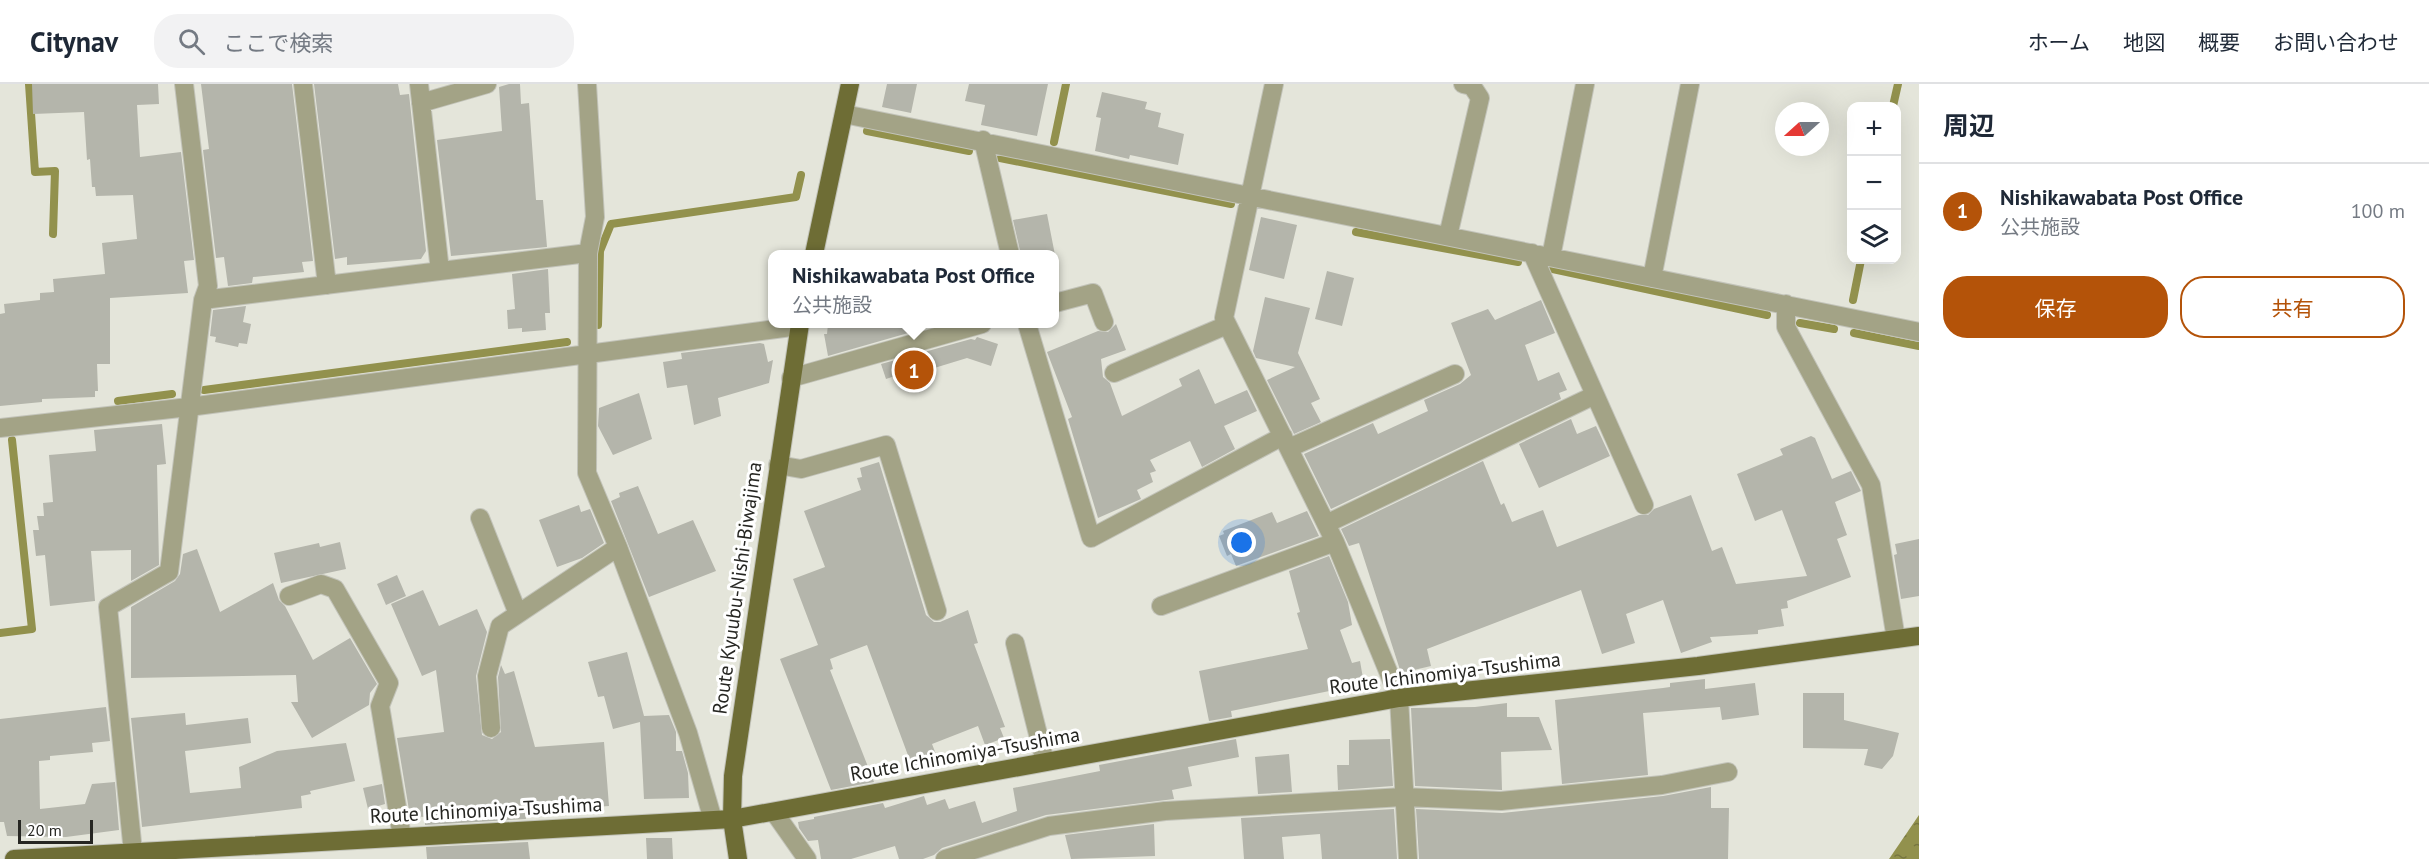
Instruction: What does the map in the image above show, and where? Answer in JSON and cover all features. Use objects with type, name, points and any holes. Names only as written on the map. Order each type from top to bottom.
[{"type":"main road","points":[[815,250],[850,84]]},
{"type":"main road","name":"Route Kyuubu-Nishi-Biwajima","points":[[738,859],[732,819],[733,776],[799,328]]},
{"type":"main road","name":"Route Ichinomiya-Tsushima","points":[[14,859],[133,852],[178,854],[402,837],[732,819],[1399,698],[1698,666],[1919,636]]},
{"type":"street","points":[[133,852],[108,607],[169,572],[203,300],[208,286],[184,84]]},
{"type":"street","points":[[303,84],[327,285]]},
{"type":"street","points":[[419,84],[441,271]]},
{"type":"street","points":[[422,103],[487,84]]},
{"type":"street","points":[[587,84],[595,217],[588,253],[585,355],[587,473],[618,547],[688,734],[713,820]]},
{"type":"street","points":[[1274,84],[1224,318],[1335,542],[1399,698],[1408,859]]},
{"type":"street","points":[[1448,236],[1480,98],[1472,86],[1463,84]]},
{"type":"street","points":[[1551,257],[1585,84]]},
{"type":"street","points":[[1652,278],[1690,84]]},
{"type":"street","points":[[844,114],[983,140],[1919,332]]},
{"type":"street","points":[[983,140],[1009,250]]},
{"type":"street","points":[[203,300],[588,253]]},
{"type":"street","points":[[1532,253],[1644,505]]},
{"type":"street","points":[[1059,302],[1093,293],[1104,322]]},
{"type":"street","points":[[1786,304],[1786,327],[1871,484],[1896,639]]},
{"type":"street","points":[[1114,373],[1227,325]]},
{"type":"street","points":[[0,428],[189,407],[778,328]]},
{"type":"street","points":[[791,378],[968,328]]},
{"type":"street","points":[[1027,328],[1091,538],[1286,442],[1455,374]]},
{"type":"street","points":[[1326,524],[1594,395]]},
{"type":"street","points":[[778,465],[801,469],[886,445],[937,611]]},
{"type":"street","points":[[480,518],[518,614]]},
{"type":"street","points":[[1161,606],[1335,542]]},
{"type":"street","points":[[491,728],[487,676],[500,626],[618,547]]},
{"type":"street","points":[[289,596],[321,584],[335,589],[389,683],[380,706],[402,837]]},
{"type":"street","points":[[1014,642],[1045,762]]},
{"type":"street","points":[[945,859],[1049,826],[1166,811],[1403,797],[1501,801],[1662,785],[1728,772]]},
{"type":"street","points":[[774,812],[807,859]]},
{"type":"water","points":[[1919,815],[1919,859],[1889,859]]},
{"type":"building","points":[[32,84],[158,84],[159,104],[137,105],[140,157],[181,152],[194,260],[184,261],[188,293],[110,298],[110,364],[97,364],[98,391],[95,391],[95,397],[42,399],[42,402],[0,406],[0,314],[5,313],[4,304],[40,300],[40,293],[54,292],[53,279],[105,274],[102,243],[137,239],[133,195],[96,196],[95,187],[92,187],[90,159],[87,160],[84,112],[33,114]]},
{"type":"building","points":[[201,84],[292,84],[313,261],[302,262],[304,272],[253,277],[252,283],[228,286],[224,257],[216,258],[203,150],[209,149]]},
{"type":"building","points":[[314,84],[398,84],[400,95],[409,94],[426,251],[421,259],[347,265],[347,257],[335,259]]},
{"type":"building","points":[[520,84],[521,104],[529,103],[536,200],[543,200],[547,247],[451,256],[437,140],[502,131],[499,87]]},
{"type":"building","points":[[887,84],[917,84],[911,113],[882,107]]},
{"type":"building","points":[[969,84],[1048,84],[1037,136],[981,125],[985,105],[965,101]]},
{"type":"building","points":[[1102,92],[1147,102],[1145,109],[1161,113],[1158,127],[1184,134],[1178,165],[1130,155],[1129,159],[1095,151],[1101,118],[1096,117]]},
{"type":"building","points":[[1047,214],[1054,250],[1020,250],[1013,220]]},
{"type":"building","points":[[1261,217],[1297,225],[1284,279],[1249,270]]},
{"type":"building","points":[[548,269],[550,313],[545,313],[546,330],[522,332],[522,328],[508,329],[507,310],[515,309],[512,274]]},
{"type":"building","points":[[1327,271],[1354,278],[1342,326],[1315,319]]},
{"type":"building","points":[[1265,297],[1310,308],[1298,353],[1320,399],[1311,403],[1321,422],[1294,434],[1267,380],[1295,367],[1256,358],[1253,351]]},
{"type":"building","points":[[1541,300],[1555,333],[1525,345],[1538,381],[1559,372],[1567,390],[1559,393],[1561,399],[1331,509],[1304,454],[1373,423],[1378,434],[1428,411],[1424,400],[1460,384],[1471,375],[1451,323],[1488,309],[1495,320]]},
{"type":"building","points":[[246,306],[243,322],[251,324],[247,344],[239,343],[238,347],[215,342],[216,337],[210,336],[213,310]]},
{"type":"building","points":[[1116,324],[1126,350],[1101,359],[1103,377],[1110,383],[1122,416],[1182,386],[1179,379],[1199,369],[1215,404],[1247,390],[1257,411],[1224,426],[1235,449],[1202,467],[1190,441],[1150,460],[1156,471],[1150,473],[1153,482],[1137,490],[1141,499],[1098,518],[1068,419],[1072,417],[1047,352],[1098,331],[1108,332]]},
{"type":"building","points":[[828,328],[926,328],[828,356],[824,334],[827,334]]},
{"type":"building","points":[[977,337],[998,344],[991,366],[967,358],[918,373],[916,369],[886,379],[881,364],[971,339],[975,340]]},
{"type":"building","points":[[764,344],[768,362],[773,360],[769,383],[718,398],[721,416],[694,425],[687,385],[667,388],[663,362],[682,359],[681,353]]},
{"type":"building","points":[[639,393],[652,439],[613,455],[598,426],[599,408]]},
{"type":"building","points":[[1571,419],[1577,434],[1596,426],[1610,456],[1539,488],[1519,444]]},
{"type":"building","points":[[162,424],[166,464],[157,465],[159,565],[131,581],[131,550],[91,551],[95,601],[50,606],[45,555],[36,556],[33,530],[39,530],[37,516],[44,516],[43,503],[53,502],[49,455],[96,451],[94,430]]},
{"type":"building","points":[[1811,436],[1815,438],[1832,479],[1851,471],[1861,491],[1835,502],[1847,535],[1837,539],[1851,577],[1787,601],[1788,608],[1781,609],[1784,626],[1758,630],[1758,634],[1710,637],[1712,642],[1681,653],[1663,600],[1626,614],[1635,643],[1602,654],[1581,590],[1427,649],[1431,666],[1401,673],[1359,543],[1349,546],[1341,529],[1483,461],[1501,505],[1504,503],[1512,522],[1543,510],[1557,547],[1639,515],[1648,515],[1654,509],[1691,495],[1712,551],[1722,547],[1736,584],[1807,576],[1782,510],[1755,521],[1737,474],[1783,455],[1780,449]]},
{"type":"building","points":[[879,462],[926,615],[934,622],[940,622],[968,610],[978,643],[974,644],[1005,727],[1000,728],[1004,738],[985,745],[978,726],[932,744],[937,757],[912,766],[867,645],[830,659],[833,669],[830,670],[874,782],[831,790],[780,659],[818,645],[793,579],[825,567],[804,511],[861,490],[857,478],[862,477],[860,468]]},
{"type":"building","points":[[638,486],[658,534],[693,520],[716,571],[649,597],[611,501],[620,497],[619,493]]},
{"type":"building","points":[[579,505],[581,512],[590,509],[604,543],[582,558],[557,567],[539,520]]},
{"type":"building","points":[[1307,511],[1319,536],[1236,566],[1231,554],[1227,556],[1219,536],[1224,534],[1223,531],[1272,512],[1277,523]]},
{"type":"building","points":[[1919,539],[1919,596],[1901,599],[1894,555],[1897,554],[1895,544]]},
{"type":"building","points":[[340,542],[346,569],[281,583],[274,553],[319,543],[320,547]]},
{"type":"building","points":[[197,549],[220,612],[273,583],[279,600],[285,606],[313,660],[350,638],[377,684],[370,693],[369,705],[312,738],[291,702],[298,702],[296,675],[131,678],[131,607],[175,581],[180,574],[183,554]]},
{"type":"building","points":[[1329,556],[1348,602],[1352,625],[1340,630],[1352,663],[1360,661],[1364,684],[1231,711],[1232,717],[1209,721],[1199,671],[1308,649],[1297,613],[1300,612],[1289,571]]},
{"type":"building","points":[[397,575],[406,596],[386,605],[377,584]]},
{"type":"building","points":[[423,590],[439,626],[477,609],[487,632],[476,676],[482,735],[492,739],[501,732],[498,677],[501,665],[505,674],[514,671],[535,747],[604,742],[609,806],[525,812],[526,819],[425,825],[425,817],[410,816],[397,738],[444,732],[436,670],[422,676],[391,604]]},
{"type":"building","points":[[627,652],[644,716],[669,715],[676,732],[676,751],[682,751],[688,773],[689,798],[644,799],[640,722],[613,729],[604,696],[598,697],[588,662]]},
{"type":"building","points":[[1705,679],[1705,689],[1755,683],[1759,715],[1722,720],[1720,707],[1643,713],[1648,775],[1562,784],[1555,700],[1663,688],[1670,687],[1670,683]]},
{"type":"building","points":[[1803,693],[1844,693],[1844,720],[1899,733],[1893,756],[1882,769],[1864,765],[1868,749],[1803,748]]},
{"type":"building","points":[[1507,703],[1507,717],[1539,717],[1552,750],[1501,752],[1502,790],[1415,786],[1411,708],[1475,707]]},
{"type":"building","points":[[106,707],[110,741],[92,743],[93,752],[50,756],[50,760],[39,761],[40,809],[85,804],[92,784],[115,782],[119,830],[66,837],[7,836],[4,822],[0,822],[0,719]]},
{"type":"building","points":[[185,713],[186,725],[248,718],[251,743],[185,751],[190,793],[241,788],[239,767],[277,751],[346,743],[355,781],[310,791],[311,794],[301,796],[302,808],[142,827],[131,718]]},
{"type":"building","points":[[1236,739],[1239,757],[1188,767],[1192,786],[1172,790],[1174,799],[1046,815],[942,848],[934,855],[923,859],[899,859],[895,846],[851,859],[821,859],[818,840],[808,841],[799,828],[798,822],[814,819],[814,817],[883,803],[885,808],[924,796],[927,805],[945,799],[949,809],[975,801],[982,823],[1017,811],[1013,788],[1100,771],[1099,765]]},
{"type":"building","points":[[1390,739],[1393,786],[1338,790],[1337,765],[1349,765],[1349,740]]},
{"type":"building","points":[[1289,754],[1292,792],[1258,794],[1255,757]]},
{"type":"building","points":[[382,784],[385,804],[368,809],[363,788]]},
{"type":"building","points":[[1711,787],[1711,808],[1729,808],[1728,859],[1419,859],[1416,809],[1502,813],[1663,796]]},
{"type":"building","points":[[1394,809],[1397,859],[1322,859],[1320,834],[1282,837],[1284,859],[1244,859],[1241,818]]},
{"type":"building","points":[[1154,824],[1155,856],[1071,859],[1065,835]]},
{"type":"building","points":[[646,838],[672,838],[673,859],[647,859]]},
{"type":"building","points":[[528,842],[530,859],[427,859],[426,847]]},
{"type":"waterway","points":[[29,84],[35,172],[55,171],[53,234]]},
{"type":"waterway","points":[[1054,142],[1066,84]]},
{"type":"waterway","points":[[1894,102],[1898,84]]},
{"type":"waterway","points":[[867,131],[969,151]]},
{"type":"waterway","points":[[1000,158],[1231,204]]},
{"type":"waterway","points":[[598,325],[600,251],[611,224],[796,197],[801,175]]},
{"type":"waterway","points":[[1356,232],[1518,262]]},
{"type":"waterway","points":[[1853,300],[1860,264]]},
{"type":"waterway","points":[[1548,268],[1767,315]]},
{"type":"waterway","points":[[1800,323],[1834,329]]},
{"type":"waterway","points":[[1854,333],[1919,346]]},
{"type":"waterway","points":[[204,390],[567,342]]},
{"type":"waterway","points":[[118,401],[172,394]]},
{"type":"waterway","points":[[0,633],[32,629],[12,440]]},
{"type":"place","name":"Nishikawabata Post Office","points":[[914,370]]}]
